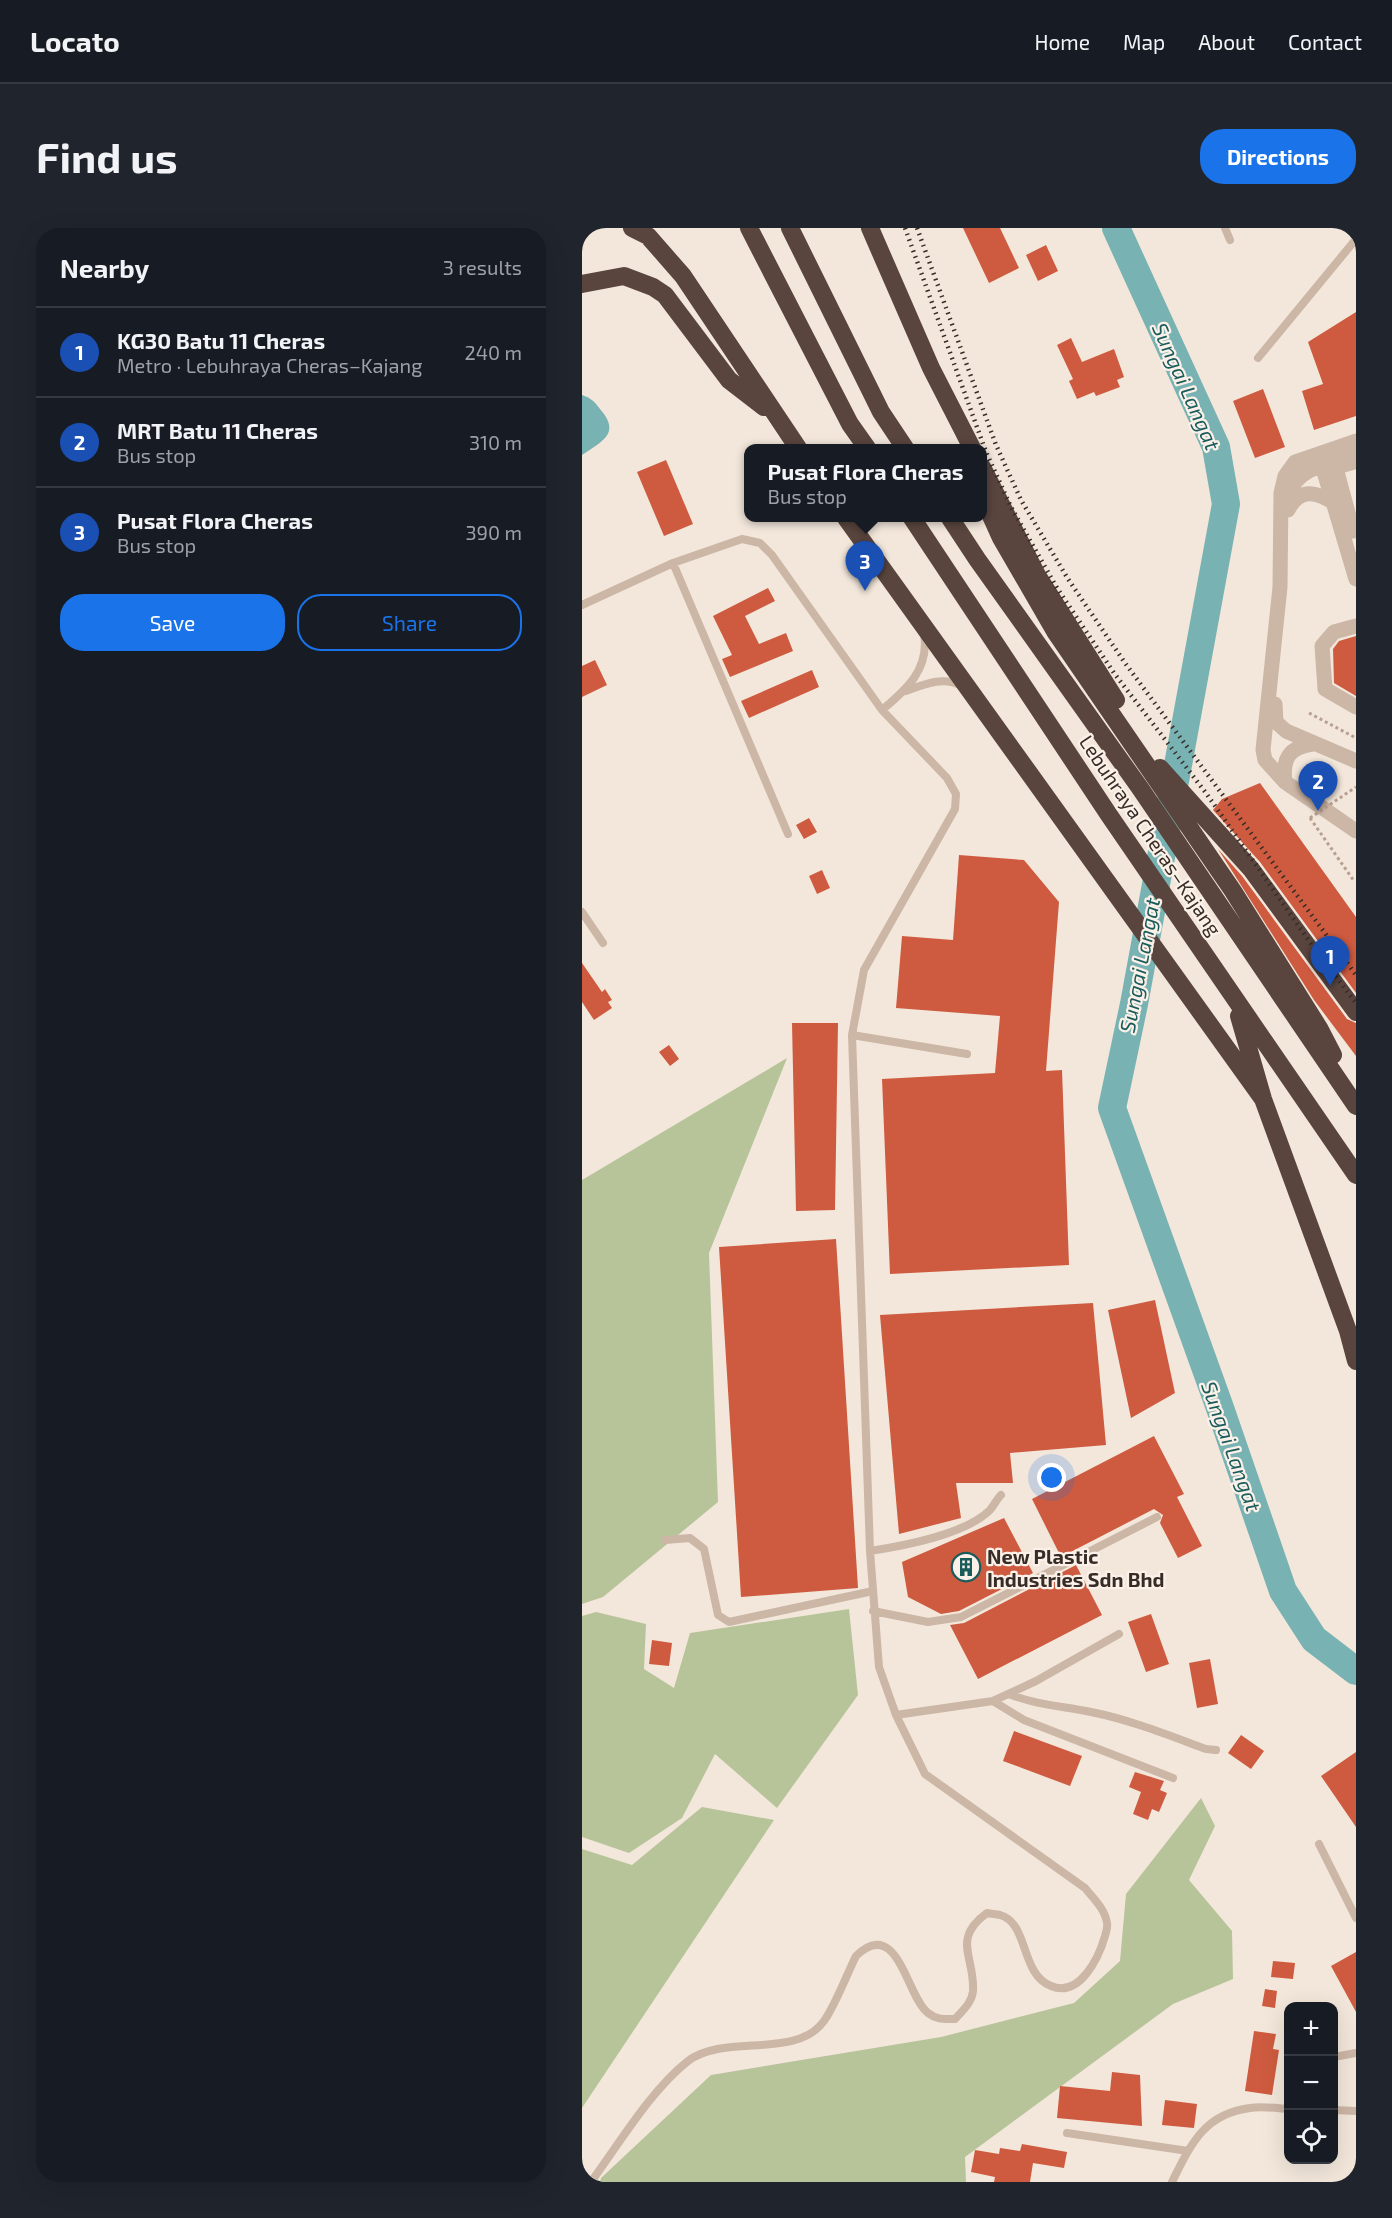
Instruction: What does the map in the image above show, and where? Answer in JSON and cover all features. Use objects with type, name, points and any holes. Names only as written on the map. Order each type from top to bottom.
[{"type":"highway","points":[[632,228],[648,236],[683,276],[795,444]]},
{"type":"highway","points":[[749,228],[850,424],[864,444]]},
{"type":"highway","points":[[790,228],[881,412],[902,444]]},
{"type":"highway","points":[[870,228],[932,368],[970,444]]},
{"type":"highway","points":[[582,284],[624,276],[665,295],[729,380],[776,416]]},
{"type":"highway","points":[[932,368],[960,444]]},
{"type":"highway","points":[[987,477],[1037,575],[1157,764],[1251,869],[1356,1012]]},
{"type":"highway","points":[[987,507],[1001,538],[1050,624],[1233,891],[1319,1028],[1336,1061],[1351,1099]]},
{"type":"highway","points":[[849,522],[1263,1099]]},
{"type":"highway","name":"Lebuhraya Cheras–Kajang","points":[[915,522],[1200,949],[1356,1175]]},
{"type":"highway","name":"Lebuhraya Cheras–Kajang","points":[[953,522],[1140,788],[1351,1099]]},
{"type":"highway","points":[[1230,992],[1247,1041],[1263,1099],[1352,1336],[1356,1361]]},
{"type":"street","points":[[1356,441],[1331,462],[1295,462],[1285,476],[1281,493],[1280,587],[1263,750],[1265,760],[1285,782],[1356,831]]},
{"type":"street","points":[[1356,454],[1312,470],[1293,485],[1288,493],[1287,585],[1274,712],[1276,722],[1280,727],[1312,744],[1356,760]]},
{"type":"street","points":[[1331,462],[1334,504],[1352,537]]},
{"type":"street","points":[[1331,462],[1352,537],[1356,579]]},
{"type":"street","points":[[1288,510],[1291,503],[1301,496],[1312,493],[1334,504]]},
{"type":"street","points":[[1356,626],[1334,632],[1322,646],[1325,689],[1356,707]]},
{"type":"street","points":[[1285,782],[1284,767],[1289,755],[1296,747],[1312,744]]},
{"type":"lane","points":[[1225,228],[1230,240]]},
{"type":"lane","points":[[1258,358],[1356,239]]},
{"type":"lane","points":[[1331,462],[1356,465]]},
{"type":"lane","points":[[582,605],[673,563],[742,539],[760,543],[772,555],[882,710],[947,778],[956,794],[955,809],[864,970],[852,1035],[870,1551],[879,1667],[896,1715],[925,1774],[1085,1888],[1101,1907],[1108,1924],[1102,1946],[1082,1980],[1067,1988],[1053,1987],[1040,1980],[1030,1967],[1014,1923],[1001,1915],[987,1913],[975,1922],[966,1936],[973,1993],[967,2007],[955,2019],[938,2019],[926,2012],[896,1955],[887,1948],[877,1945],[865,1947],[856,1956],[824,2021],[812,2033],[796,2041],[721,2048],[689,2060],[660,2088],[591,2182]]},
{"type":"lane","points":[[673,563],[788,834]]},
{"type":"lane","points":[[882,710],[905,691],[920,670],[926,648],[922,623]]},
{"type":"lane","points":[[905,691],[930,682],[952,681],[973,692]]},
{"type":"lane","points":[[582,912],[603,943]]},
{"type":"lane","points":[[852,1035],[967,1054]]},
{"type":"lane","points":[[870,1551],[912,1545],[969,1524],[989,1511],[1001,1495]]},
{"type":"lane","points":[[873,1611],[928,1622],[961,1617],[1157,1517]]},
{"type":"lane","points":[[665,1540],[690,1538],[704,1548],[718,1615],[729,1622],[873,1591]]},
{"type":"lane","points":[[896,1715],[993,1701],[1119,1634]]},
{"type":"lane","points":[[1009,1694],[1028,1701],[1091,1712],[1138,1724],[1206,1749],[1216,1750]]},
{"type":"lane","points":[[993,1701],[1024,1720],[1173,1778]]},
{"type":"lane","points":[[1319,1844],[1356,1918]]},
{"type":"lane","points":[[1338,2056],[1356,2053]]},
{"type":"lane","points":[[1172,2182],[1198,2134],[1219,2116],[1251,2107],[1284,2109]]},
{"type":"lane","points":[[1338,2110],[1356,2111]]},
{"type":"lane","points":[[1066,2133],[1188,2151]]},
{"type":"path","points":[[1309,713],[1356,738]]},
{"type":"path","points":[[1354,881],[1310,818],[1356,787]]},
{"type":"green space","points":[[787,1058],[709,1253],[718,1502],[603,1597],[582,1604],[582,1180]]},
{"type":"green space","points":[[849,1609],[858,1695],[777,1808],[715,1754],[682,1818],[629,1853],[582,1837],[582,1616],[596,1612],[646,1624],[644,1669],[674,1688],[690,1633]]},
{"type":"green space","points":[[1201,1798],[1215,1826],[1189,1880],[1232,1931],[1233,1979],[1173,2004],[965,2157],[966,2182],[600,2182],[601,2178],[711,2075],[941,2037],[1074,2003],[1120,1961],[1126,1894]]},
{"type":"green space","points":[[702,1807],[774,1820],[582,2108],[582,1849],[632,1865]]},
{"type":"water","points":[[582,395],[592,400],[600,409],[609,424],[609,430],[602,441],[582,455]]},
{"type":"building","points":[[963,228],[1000,228],[1019,268],[989,283]]},
{"type":"building","points":[[1046,245],[1058,271],[1038,281],[1026,255]]},
{"type":"building","points":[[1356,312],[1356,416],[1314,430],[1302,391],[1323,384],[1308,342]]},
{"type":"building","points":[[1071,338],[1082,362],[1114,349],[1124,377],[1117,380],[1120,387],[1096,396],[1094,392],[1077,399],[1069,381],[1073,379],[1057,345]]},
{"type":"building","points":[[1263,389],[1285,447],[1255,458],[1233,401]]},
{"type":"building","points":[[666,460],[693,524],[664,536],[637,472]]},
{"type":"building","points":[[768,588],[775,601],[745,616],[759,644],[786,633],[793,651],[730,677],[722,659],[732,655],[713,616]]},
{"type":"building","points":[[1356,636],[1356,696],[1334,683],[1333,649],[1339,641]]},
{"type":"building","points":[[595,660],[607,685],[582,697],[582,666]]},
{"type":"building","points":[[812,670],[819,687],[749,718],[741,701]]},
{"type":"building","points":[[1260,783],[1356,917],[1356,993],[1260,862],[1213,810],[1222,799]]},
{"type":"building","points":[[809,818],[817,832],[804,839],[796,825]]},
{"type":"building","points":[[1218,849],[1242,876],[1347,1019],[1356,1023],[1356,1056],[1314,1000]]},
{"type":"building","points":[[959,855],[1024,860],[1059,902],[1046,1071],[1062,1070],[1069,1265],[890,1274],[882,1079],[995,1073],[1000,1016],[896,1008],[902,936],[953,940]]},
{"type":"building","points":[[822,870],[830,888],[817,894],[809,876]]},
{"type":"building","points":[[582,963],[602,992],[605,989],[612,1000],[608,1002],[612,1008],[594,1020],[582,1002]]},
{"type":"building","points":[[792,1023],[838,1023],[835,1210],[796,1211]]},
{"type":"building","points":[[669,1045],[679,1059],[670,1066],[659,1052]]},
{"type":"building","points":[[836,1239],[858,1588],[741,1597],[719,1247]]},
{"type":"building","points":[[1155,1300],[1175,1393],[1131,1418],[1108,1310]]},
{"type":"building","points":[[1093,1303],[1106,1445],[1010,1453],[1013,1483],[956,1483],[961,1518],[899,1534],[880,1315]]},
{"type":"building","points":[[1154,1436],[1184,1494],[1177,1497],[1202,1546],[1178,1558],[1160,1523],[1163,1515],[1154,1509],[1061,1557],[1032,1499]]},
{"type":"building","name":"New Plastic Industries Sdn Bhd","points":[[1004,1518],[1033,1573],[959,1611],[941,1614],[908,1597],[902,1562]]},
{"type":"building","points":[[1076,1565],[1102,1615],[978,1679],[950,1625],[964,1623]]},
{"type":"building","points":[[1151,1614],[1169,1664],[1146,1672],[1128,1622]]},
{"type":"building","points":[[652,1640],[672,1643],[669,1666],[649,1664]]},
{"type":"building","points":[[1210,1659],[1218,1704],[1197,1708],[1189,1663]]},
{"type":"building","points":[[1014,1731],[1082,1756],[1070,1786],[1003,1761]]},
{"type":"building","points":[[1241,1735],[1264,1751],[1251,1769],[1228,1753]]},
{"type":"building","points":[[1356,1752],[1356,1827],[1321,1776]]},
{"type":"building","points":[[1135,1772],[1164,1781],[1160,1790],[1167,1793],[1159,1812],[1152,1809],[1148,1820],[1133,1814],[1141,1792],[1129,1787]]},
{"type":"building","points":[[1356,1952],[1356,2012],[1331,1966]]},
{"type":"building","points":[[1273,1961],[1295,1963],[1293,1979],[1271,1977]]},
{"type":"building","points":[[1265,1989],[1277,1991],[1275,2008],[1262,2006]]},
{"type":"building","points":[[1254,2031],[1276,2034],[1273,2049],[1279,2050],[1272,2095],[1245,2091]]},
{"type":"building","points":[[1112,2072],[1140,2075],[1142,2126],[1057,2118],[1060,2086],[1110,2091]]},
{"type":"building","points":[[1165,2100],[1197,2104],[1194,2128],[1162,2125]]},
{"type":"building","points":[[1022,2144],[1067,2152],[1064,2168],[1033,2163],[1030,2182],[994,2182],[995,2177],[971,2172],[975,2150],[999,2154],[1000,2148],[1020,2151]]},
{"type":"waterway","name":"Sungai Langat","points":[[1116,228],[1216,447],[1226,504],[1134,1004],[1112,1108],[1283,1591],[1314,1639],[1356,1671]]},
{"type":"railway","points":[[905,228],[983,444]]},
{"type":"railway","points":[[917,228],[996,445],[1021,500],[1068,579],[1125,663],[1356,975]]},
{"type":"railway","points":[[987,454],[1011,507],[1057,588],[1114,673],[1206,793],[1316,951],[1356,1003]]},
{"type":"place","name":"Pusat Flora Cheras","points":[[865,591]]},
{"type":"place","name":"MRT Batu 11 Cheras","points":[[1318,811]]},
{"type":"place","name":"KG30 Batu 11 Cheras","points":[[1330,986]]},
{"type":"place","name":"New Plastic Industries Sdn Bhd","points":[[966,1567]]}]
